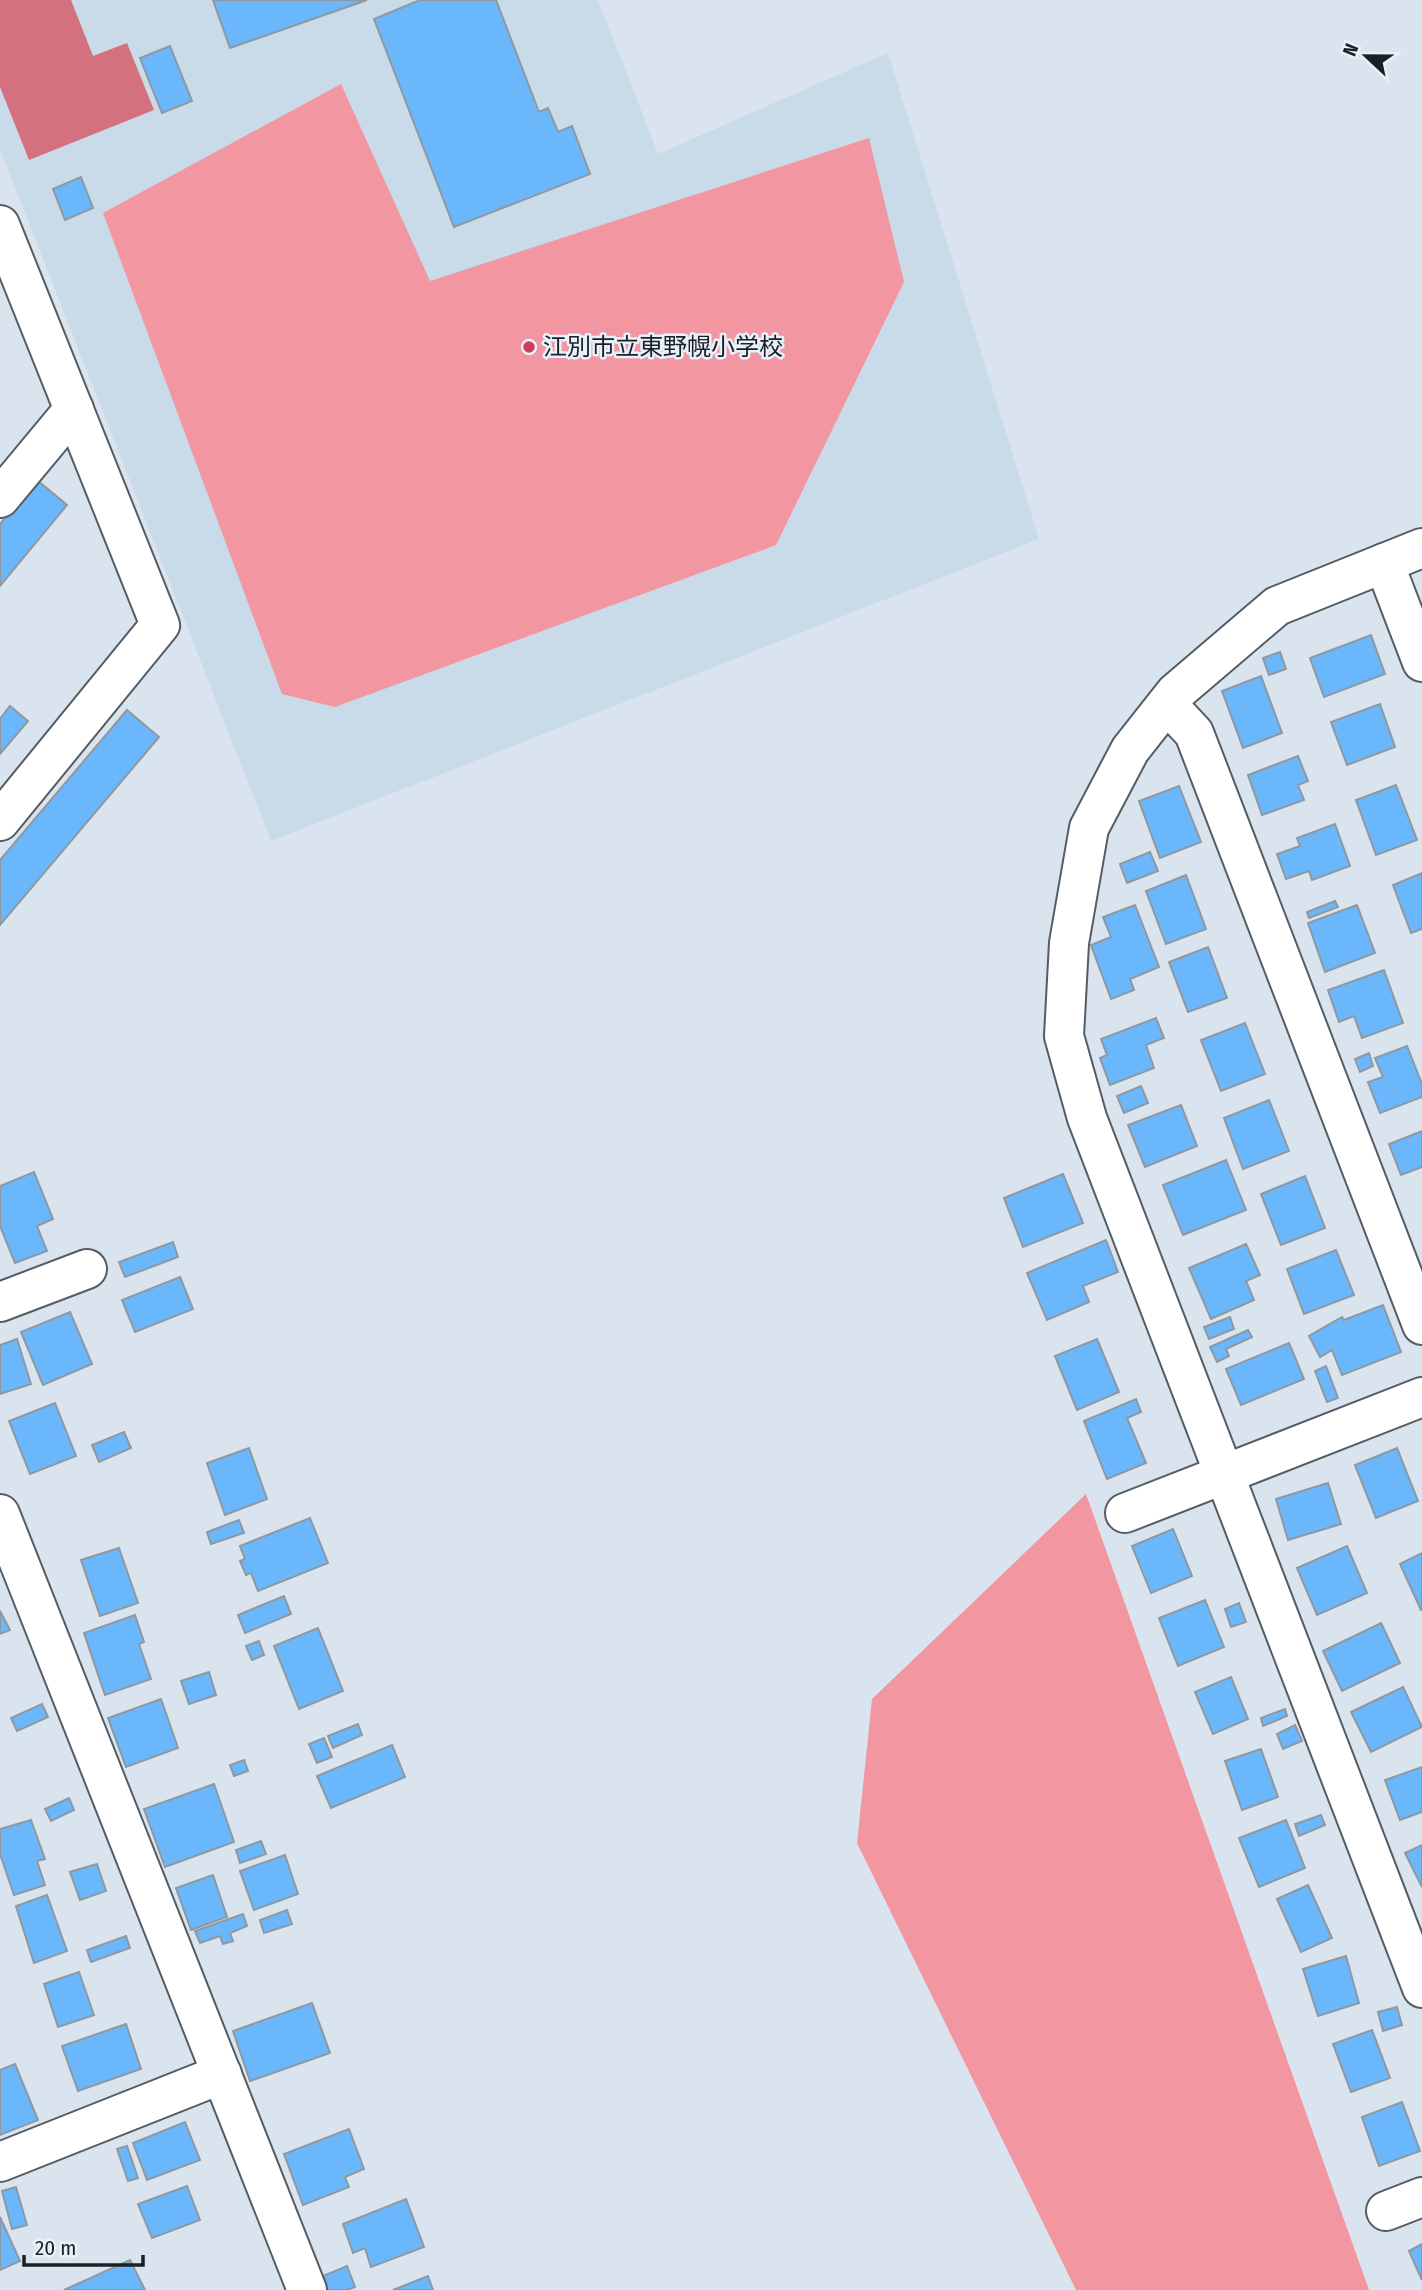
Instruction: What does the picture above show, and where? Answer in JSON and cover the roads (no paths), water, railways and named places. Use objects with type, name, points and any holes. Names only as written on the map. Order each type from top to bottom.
[{"type":"street","points":[[0,225],[160,625],[0,821]]},
{"type":"street","points":[[0,498],[74,409]]},
{"type":"street","points":[[1422,548],[1277,606],[1175,693],[1130,750],[1089,828],[1069,943],[1064,1036],[1087,1118],[1422,1987]]},
{"type":"street","points":[[1384,563],[1422,662]]},
{"type":"street","points":[[1167,704],[1194,733],[1422,1325]]},
{"type":"street","points":[[0,1302],[87,1269]]},
{"type":"street","points":[[1125,1513],[1422,1397]]},
{"type":"street","points":[[0,1514],[307,2290]]},
{"type":"street","points":[[0,2162],[222,2074]]},
{"type":"street","points":[[1386,2211],[1422,2197]]},
{"type":"place","name":"江別市立東野幌小学校","points":[[529,347]]}]
